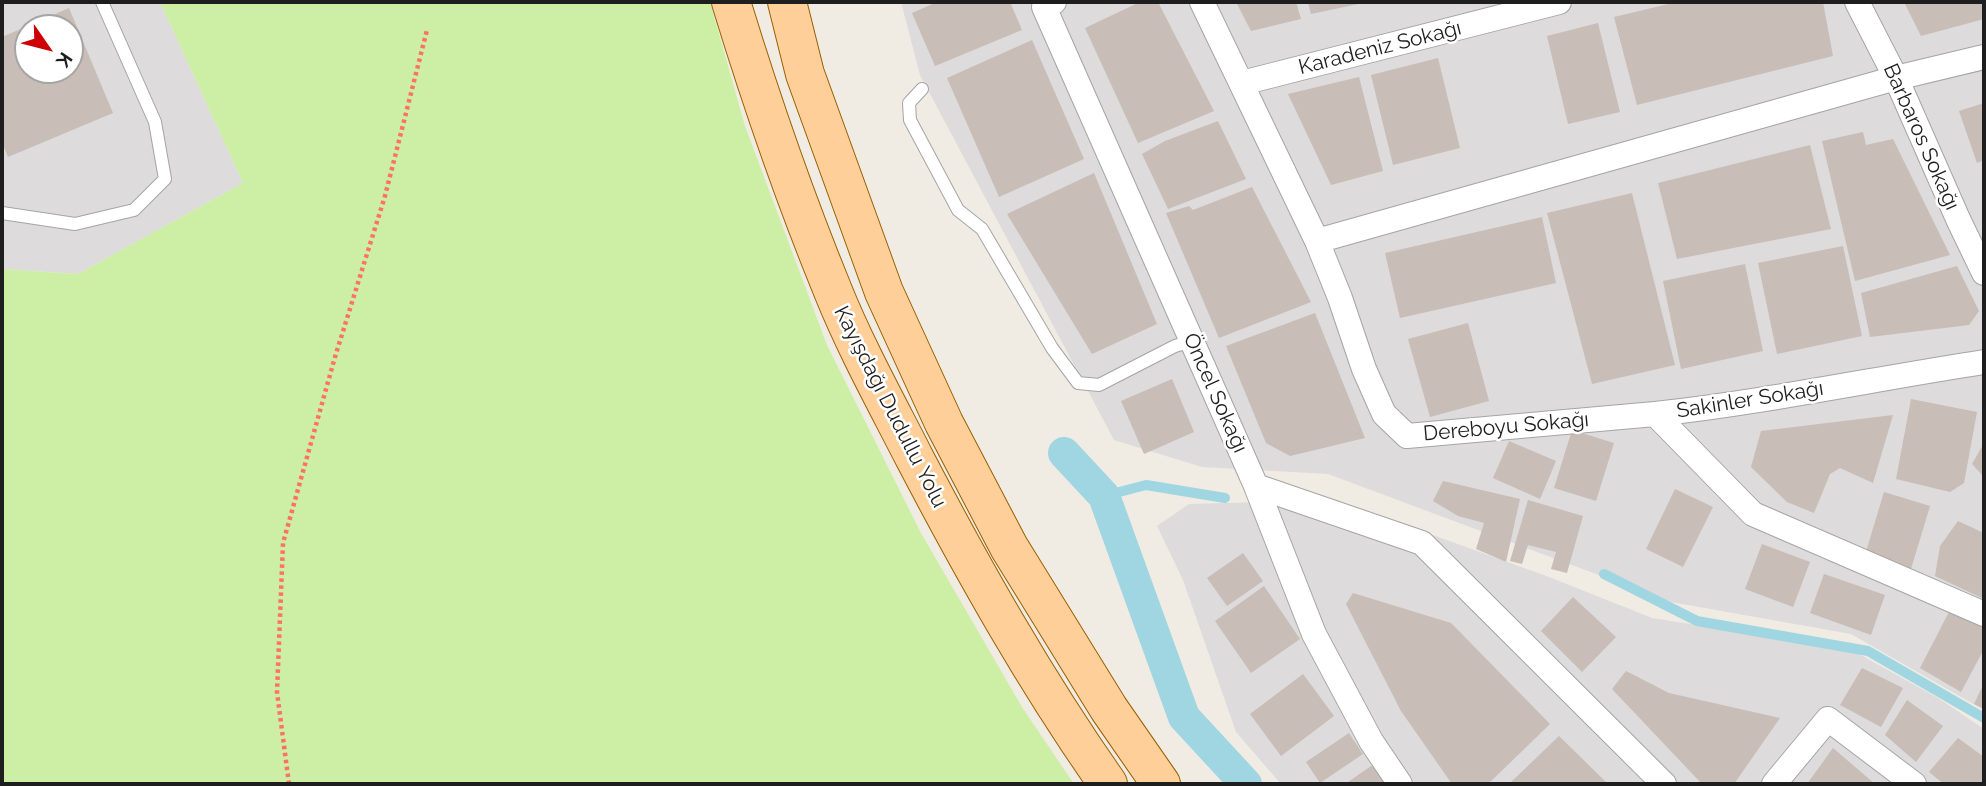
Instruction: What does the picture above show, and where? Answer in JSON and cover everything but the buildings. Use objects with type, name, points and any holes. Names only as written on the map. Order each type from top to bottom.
[{"type":"main road","name":"Kayışdağı Dudullu Yolu","points":[[731,2],[767,121],[834,293],[968,562],[1067,726],[1108,784]]},
{"type":"main road","name":"Kayışdağı Dudullu Yolu","points":[[787,2],[806,74],[884,292],[944,423],[1009,547],[1109,709],[1161,784]]},
{"type":"street","name":"Dereboyu Sokağı","points":[[1202,2],[1317,241],[1364,369],[1384,414],[1407,436],[1655,414]]},
{"type":"street","name":"Karadeniz Sokağı","points":[[1242,83],[1559,2]]},
{"type":"street","name":"Barbaros Sokağı","points":[[1857,2],[1896,78],[1984,273]]},
{"type":"street","name":"Öncel Sokağı","points":[[1047,4],[1256,486],[1314,634],[1371,741],[1400,784]]},
{"type":"street","points":[[1317,241],[1896,78],[1984,57]]},
{"type":"street","name":"Sakinler Sokağı","points":[[1655,414],[1728,406],[1889,376],[1984,362]]},
{"type":"street","name":"Sakinler Sokağı","points":[[1655,414],[1753,514],[1984,614]]},
{"type":"street","points":[[1256,486],[1422,543],[1664,784]]},
{"type":"street","points":[[1774,784],[1828,719],[1914,784]]},
{"type":"lane","points":[[2,213],[75,224],[134,210],[165,179],[155,122],[102,2]]},
{"type":"lane","points":[[922,89],[909,103],[910,120],[958,210],[982,229],[1052,348],[1078,383],[1099,385],[1175,346],[1192,341]]},
{"type":"path","points":[[289,784],[277,692],[282,543],[335,357],[385,196],[427,30]]},
{"type":"shaded area","points":[[2,2],[160,2],[243,183],[78,274],[2,269]]},
{"type":"shaded area","points":[[901,2],[1984,2],[1984,710],[1851,634],[1671,602],[1328,474],[1202,467],[1114,440],[920,75]]},
{"type":"shaded area","points":[[1336,500],[1549,577],[1652,618],[1850,649],[1938,698],[1984,729],[1984,784],[1281,784],[1236,732],[1183,580],[1157,526],[1189,504]]},
{"type":"green space","points":[[160,2],[710,2],[745,126],[827,345],[921,533],[1022,707],[1074,784],[2,784],[2,269],[78,274],[243,183]]},
{"type":"waterway","points":[[1064,453],[1104,496],[1184,717],[1246,784]]},
{"type":"waterway","points":[[1104,496],[1146,485],[1225,498]]},
{"type":"waterway","points":[[1604,574],[1697,621],[1868,651],[1984,718]]}]
